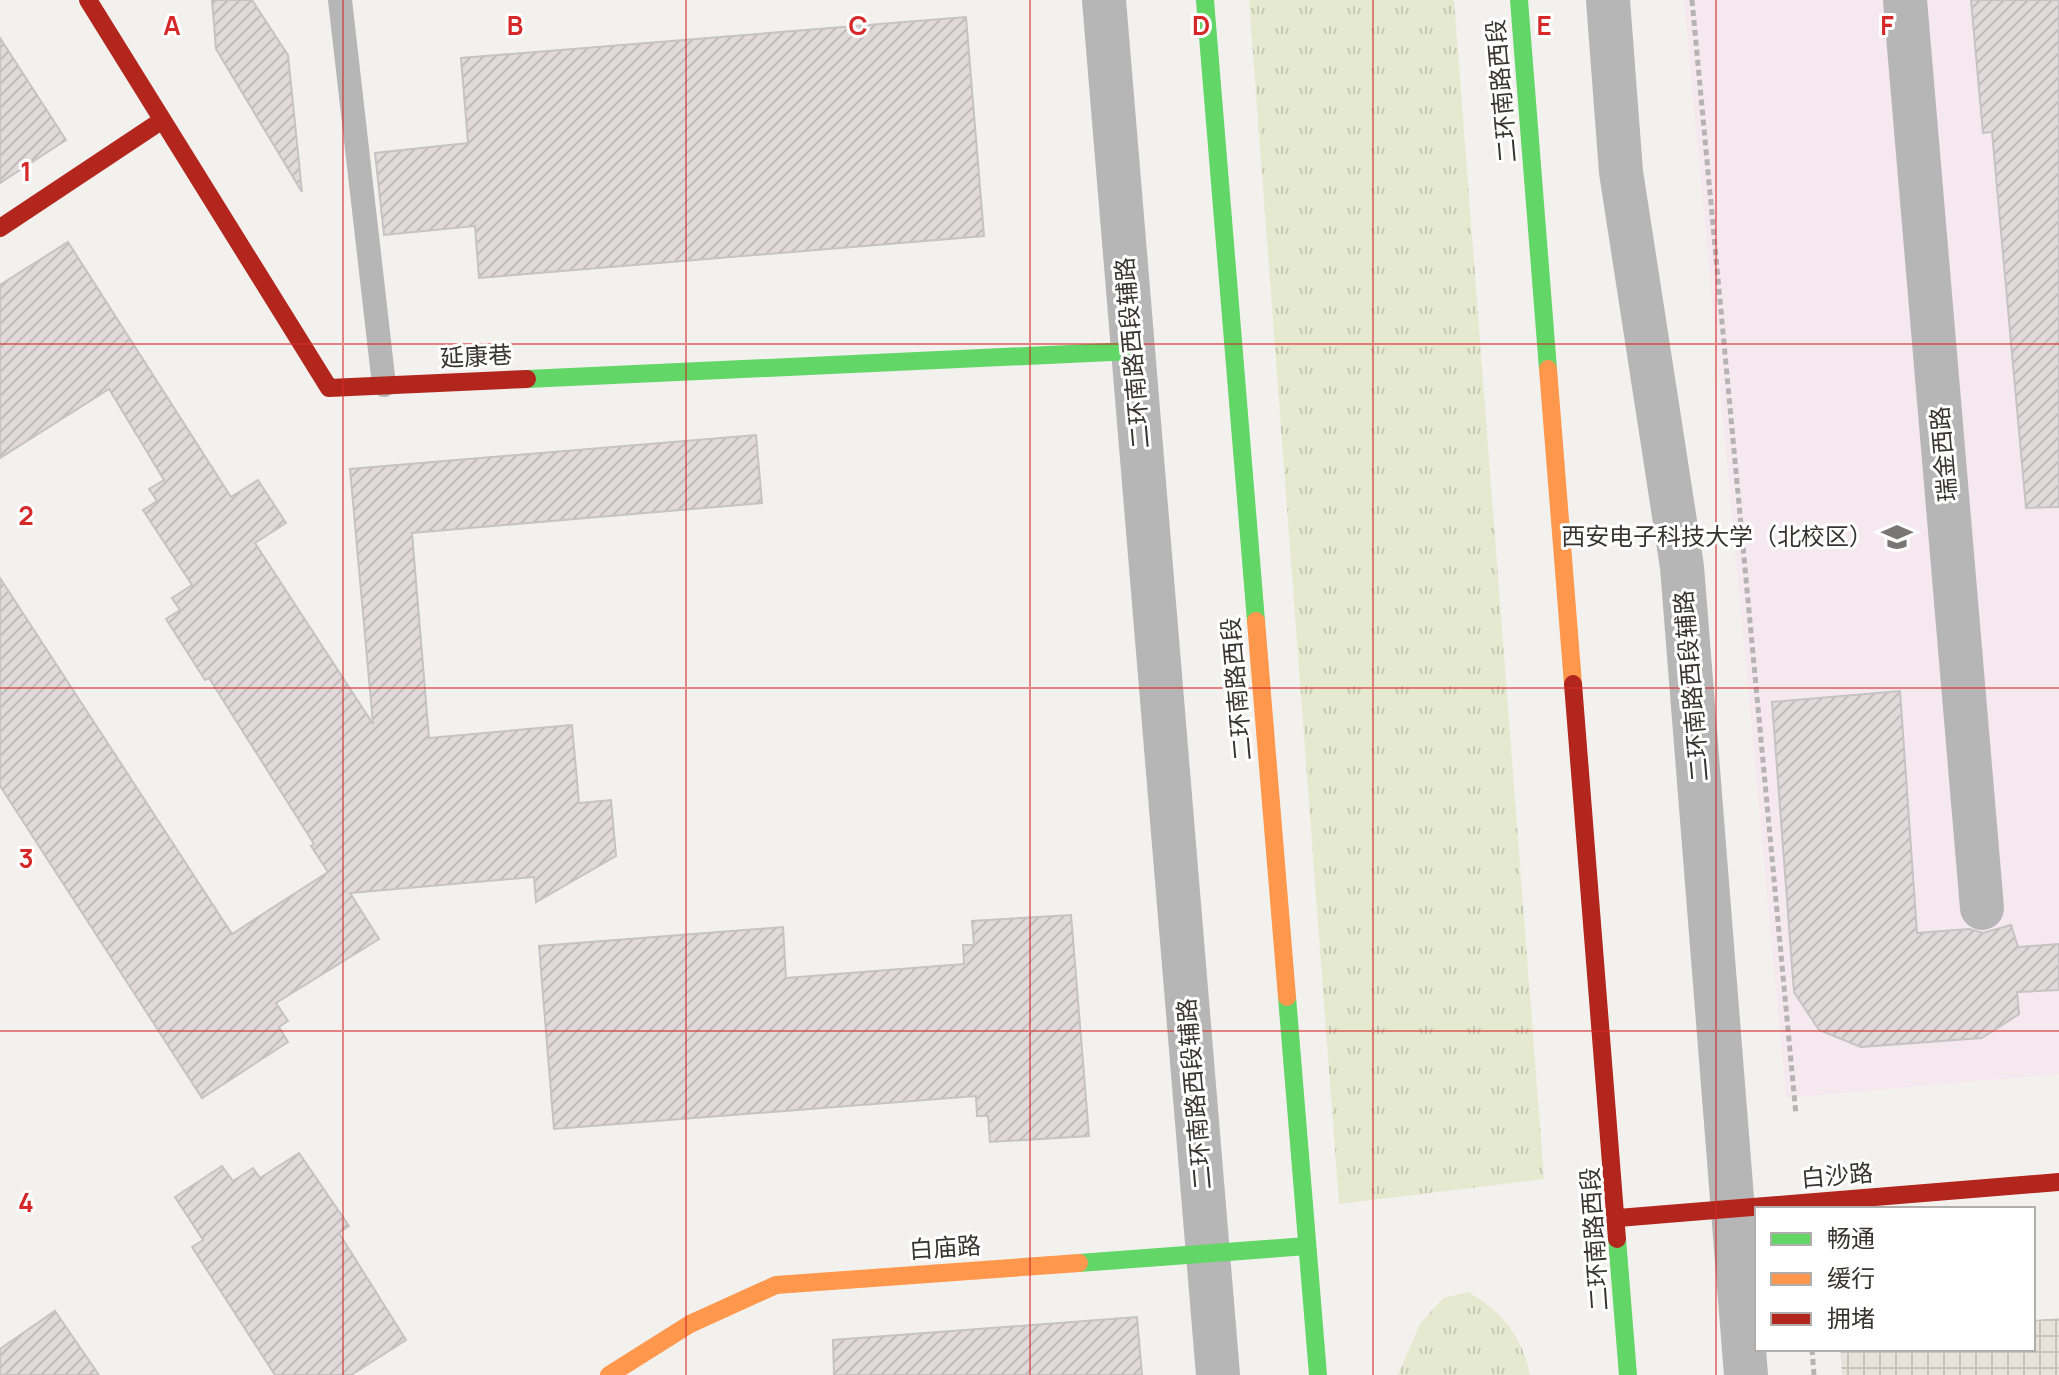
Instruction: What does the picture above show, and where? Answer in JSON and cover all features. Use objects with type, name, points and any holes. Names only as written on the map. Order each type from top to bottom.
[{"type":"main road","points":[[0,228],[161,121],[88,0]]},
{"type":"main road","name":"二环南路西段","points":[[1205,0],[1318,1375]]},
{"type":"main road","name":"二环南路西段","points":[[1519,0],[1618,1218],[1628,1375]]},
{"type":"main road","name":"延康巷","points":[[161,121],[329,388],[1133,351]]},
{"type":"main road","name":"白沙路","points":[[1618,1218],[2059,1182]]},
{"type":"main road","name":"白庙路","points":[[609,1375],[690,1324],[776,1285],[1307,1246]]},
{"type":"street","name":"二环南路西段辅路","points":[[1104,0],[1218,1375]]},
{"type":"street","name":"二环南路西段辅路","points":[[1608,0],[1621,172],[1682,567],[1746,1375]]},
{"type":"street","name":"瑞金西路","points":[[1905,0],[1982,908]]},
{"type":"lane","points":[[340,0],[384,385]]},
{"type":"path","points":[[1692,0],[1796,1115]]},
{"type":"path","points":[[1812,1351],[1814,1375]]},
{"type":"shaded area","name":"西安电子科技大学（北校区）","points":[[1684,0],[2059,0],[2059,1074],[1786,1098]]},
{"type":"shaded area","points":[[2059,1318],[2059,1375],[1842,1375],[1840,1351],[2035,1351],[2035,1320]]},
{"type":"green space","points":[[1249,0],[1454,0],[1544,1179],[1339,1204]]},
{"type":"green space","points":[[1468,1292],[1491,1307],[1509,1326],[1522,1349],[1530,1375],[1398,1375],[1420,1324],[1443,1298]]},
{"type":"building","points":[[212,0],[252,0],[288,55],[302,192],[216,49]]},
{"type":"building","points":[[1971,0],[2059,0],[2059,507],[2026,508],[1992,132],[1983,133]]},
{"type":"building","points":[[966,17],[984,236],[479,278],[475,226],[384,235],[375,153],[468,143],[461,58]]},
{"type":"building","points":[[0,38],[66,140],[0,183]]},
{"type":"building","points":[[68,242],[231,497],[258,480],[286,523],[255,543],[373,724],[350,469],[756,435],[762,503],[412,533],[429,738],[572,725],[579,803],[611,800],[616,856],[536,902],[534,877],[350,893],[379,939],[276,1003],[288,1021],[279,1027],[288,1042],[202,1098],[0,786],[0,578],[232,934],[328,872],[311,846],[314,844],[209,678],[205,680],[166,619],[180,610],[172,598],[192,585],[143,510],[157,501],[149,489],[164,480],[109,389],[0,458],[0,285]]},
{"type":"building","points":[[1900,691],[1917,933],[1969,929],[1983,933],[2011,925],[2018,947],[2059,944],[2059,990],[2017,992],[2019,1014],[1982,1038],[1861,1047],[1819,1030],[1794,992],[1772,702]]},
{"type":"building","points":[[1071,915],[1089,1136],[990,1142],[988,1116],[977,1116],[976,1096],[554,1129],[539,946],[783,927],[786,978],[964,964],[963,945],[974,945],[972,921]]},
{"type":"building","points":[[299,1153],[349,1226],[339,1233],[406,1340],[351,1375],[275,1375],[192,1247],[203,1240],[175,1197],[222,1166],[233,1181],[253,1168],[260,1178]]},
{"type":"building","points":[[55,1311],[99,1375],[0,1375],[0,1349]]},
{"type":"building","points":[[1137,1317],[1142,1375],[834,1375],[833,1340]]},
{"type":"traffic: fast","points":[[1205,0],[1256,621]]},
{"type":"traffic: fast","points":[[1519,0],[1548,369]]},
{"type":"traffic: fast","points":[[527,379],[1133,351]]},
{"type":"traffic: fast","points":[[1287,997],[1318,1375]]},
{"type":"traffic: fast","points":[[1617,1239],[1628,1375]]},
{"type":"traffic: fast","points":[[1079,1263],[1307,1246]]},
{"type":"traffic: slow","points":[[1548,369],[1573,684]]},
{"type":"traffic: slow","points":[[1256,621],[1287,997]]},
{"type":"traffic: slow","points":[[609,1375],[690,1324],[776,1285],[1079,1263]]},
{"type":"traffic: jam","points":[[88,0],[329,388],[527,379]]},
{"type":"traffic: jam","points":[[0,228],[161,121]]},
{"type":"traffic: jam","points":[[1573,684],[1617,1239]]},
{"type":"traffic: jam","points":[[1618,1218],[2059,1182]]},
{"type":"place","name":"西安电子科技大学（北校区）","points":[[1897,537]]}]
